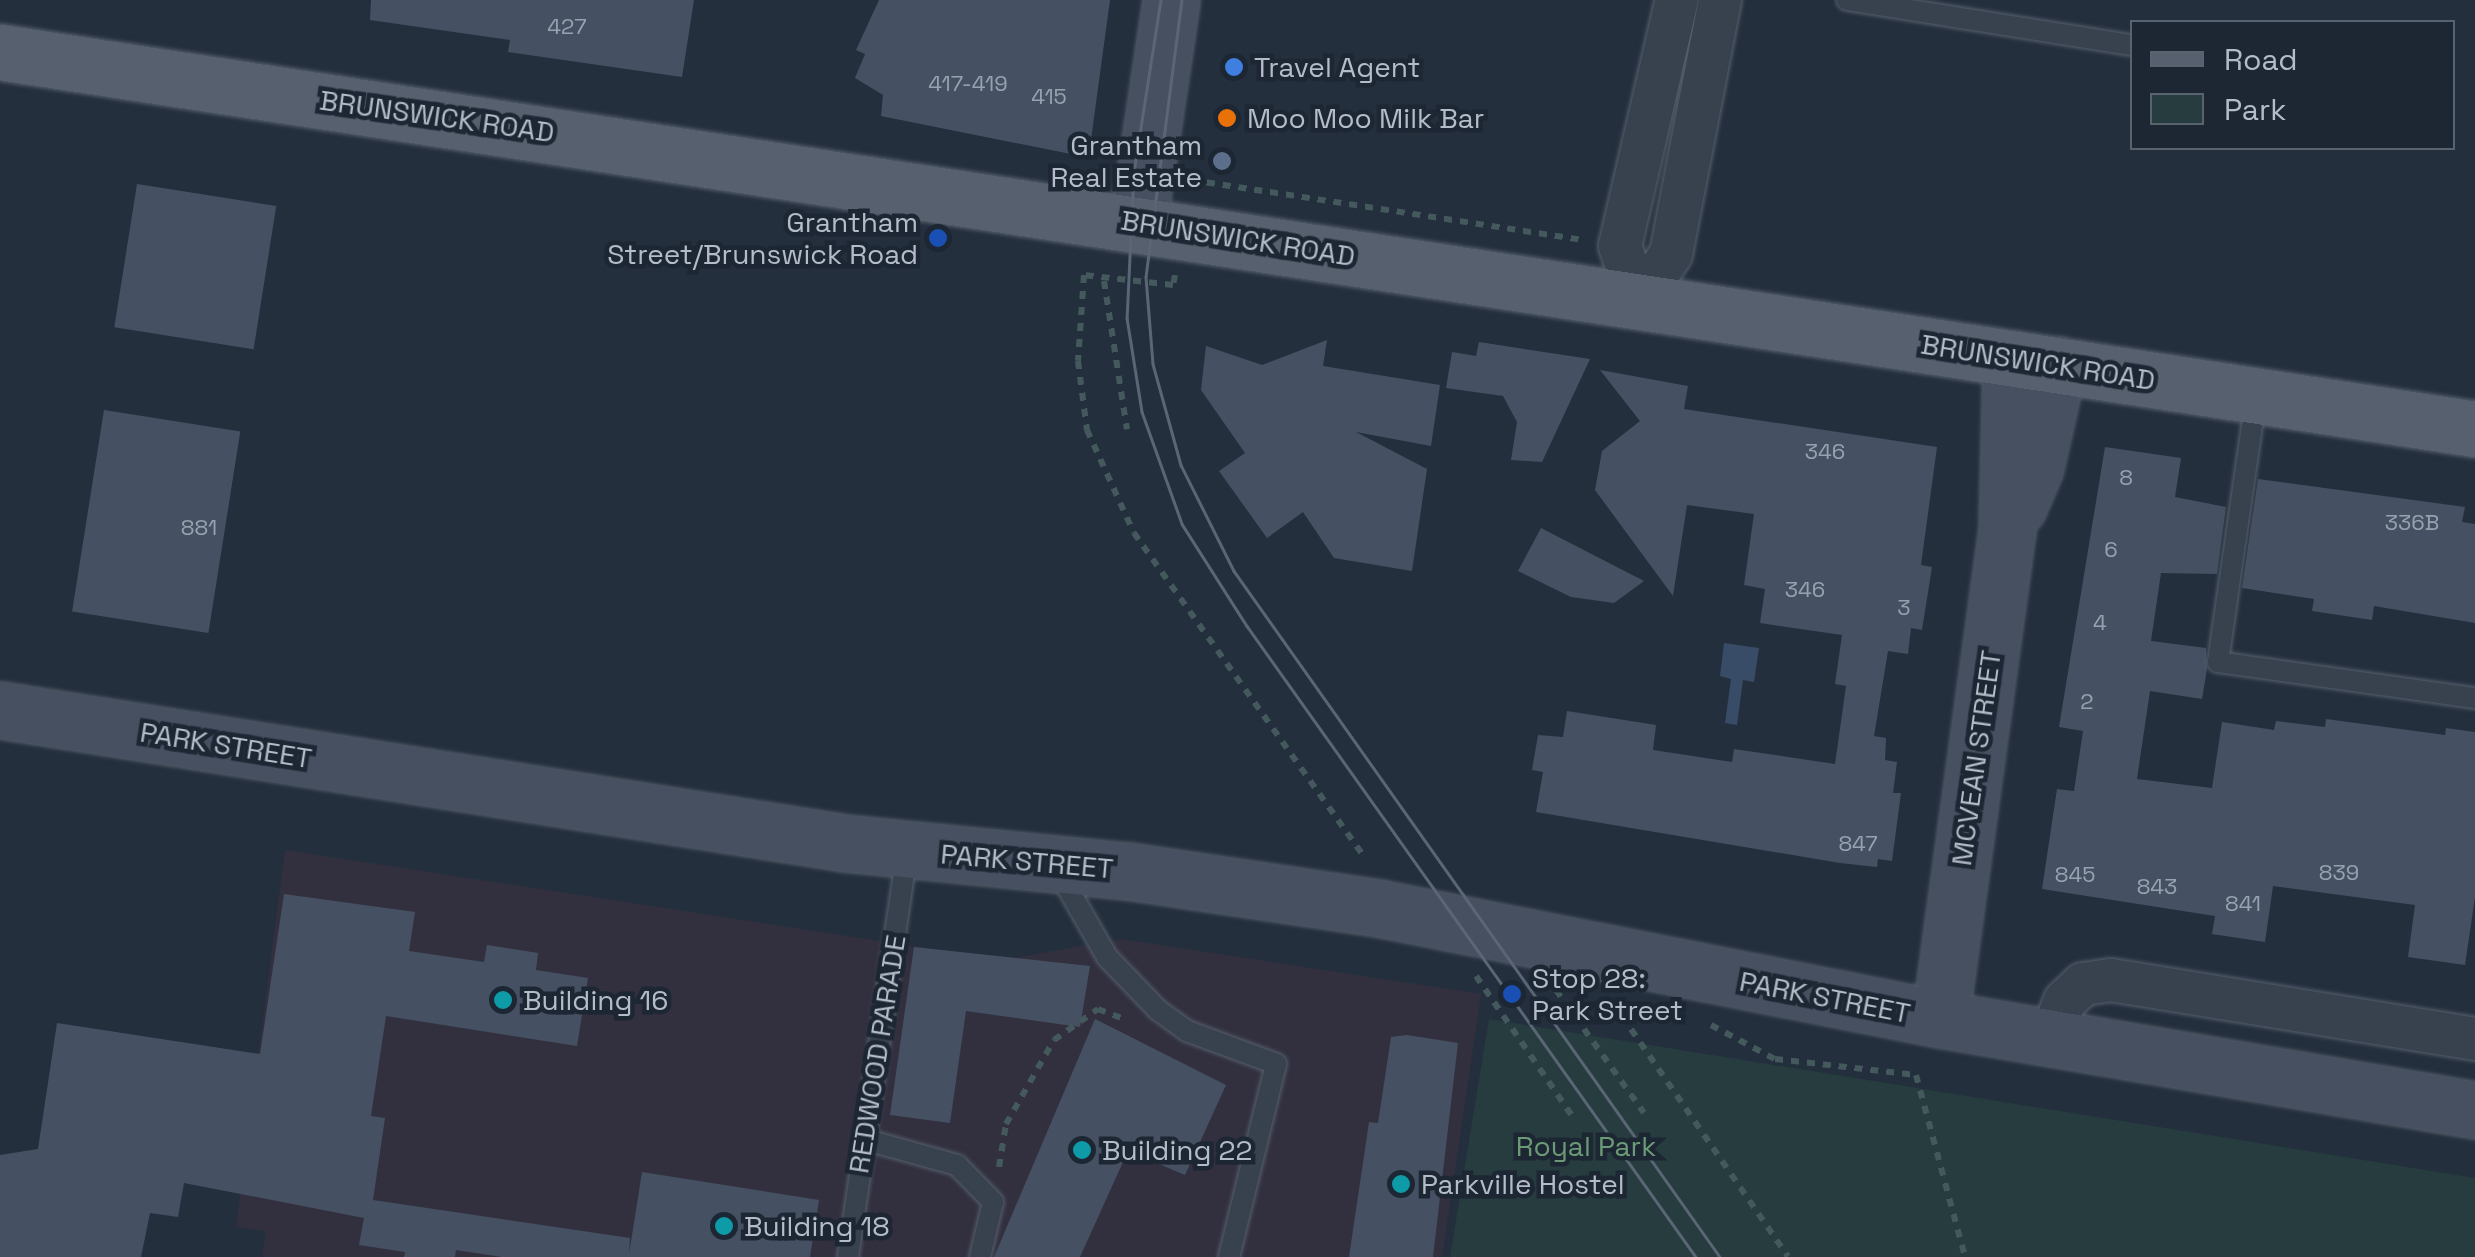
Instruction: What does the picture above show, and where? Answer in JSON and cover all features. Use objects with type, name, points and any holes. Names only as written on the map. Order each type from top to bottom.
[{"type":"main road","name":"BRUNSWICK ROAD","points":[[0,52],[1138,222],[2475,429]]},
{"type":"street","points":[[1138,222],[1171,0]]},
{"type":"street","points":[[1639,302],[1620,246],[1677,0]]},
{"type":"street","points":[[1639,302],[1671,254],[1720,0]]},
{"type":"street","name":"MCVEAN STREET","points":[[1942,1001],[2007,533],[2035,467],[2034,361]]},
{"type":"street","name":"PARK STREET","points":[[0,710],[908,850],[1053,863],[1378,908],[1942,1001],[2050,1038],[2475,1110]]},
{"type":"street","points":[[2050,1038],[2064,1001],[2083,984],[2110,980],[2475,1039]]},
{"type":"lane","points":[[1847,0],[2130,44]]},
{"type":"lane","points":[[2256,396],[2218,662],[2475,698]]},
{"type":"lane","name":"REDWOOD PARADE","points":[[848,1257],[908,850]]},
{"type":"lane","points":[[1053,863],[1107,957],[1158,1010],[1187,1031],[1276,1064],[1229,1257]]},
{"type":"lane","points":[[863,1139],[956,1165],[993,1202],[980,1257]]},
{"type":"path","points":[[1198,182],[1620,246]]},
{"type":"path","points":[[1173,285],[1104,280],[1084,274],[1080,394],[1112,496],[1364,856]]},
{"type":"path","points":[[1104,280],[1128,429]]},
{"type":"path","points":[[1476,976],[1571,1114]]},
{"type":"path","points":[[1555,989],[1644,1113]]},
{"type":"path","points":[[1625,1000],[1610,998],[1788,1257]]},
{"type":"path","points":[[993,1202],[1006,1124],[1054,1040],[1098,1009],[1132,1022]]},
{"type":"path","points":[[1700,1017],[1775,1059],[1916,1075],[1965,1257]]},
{"type":"shaded area","points":[[285,850],[1004,960],[1121,939],[1481,994],[1442,1257],[262,1257],[266,1231],[236,1227]]},
{"type":"green space","name":"Royal Park","points":[[1489,1019],[2475,1178],[2475,1257],[1450,1257]]},
{"type":"water","points":[[1724,643],[1759,648],[1754,682],[1743,680],[1737,725],[1725,723],[1731,679],[1720,676]]},
{"type":"building","points":[[371,0],[694,0],[682,77],[508,52],[510,40],[370,20]]},
{"type":"building","points":[[879,0],[1110,0],[1090,147],[1076,155],[881,116],[883,95],[855,78],[865,54],[856,50]]},
{"type":"building","points":[[137,184],[276,206],[254,349],[114,327]]},
{"type":"building","points":[[1327,340],[1323,366],[1440,385],[1431,446],[1356,432],[1427,469],[1412,571],[1334,558],[1303,512],[1267,538],[1219,471],[1245,453],[1201,390],[1206,346],[1262,365]]},
{"type":"building","points":[[1479,342],[1590,359],[1542,462],[1511,460],[1517,422],[1503,396],[1446,388],[1452,352],[1476,356]]},
{"type":"building","points":[[1600,370],[1688,386],[1684,409],[1937,447],[1921,565],[1932,567],[1922,630],[1911,628],[1908,654],[1888,651],[1874,736],[1886,738],[1885,760],[1897,762],[1893,793],[1901,793],[1892,861],[1878,859],[1877,867],[1840,863],[1536,812],[1543,772],[1532,770],[1538,735],[1563,737],[1567,711],[1656,725],[1653,750],[1732,762],[1734,749],[1835,764],[1846,686],[1835,684],[1842,635],[1760,623],[1765,589],[1744,585],[1754,514],[1687,505],[1673,596],[1595,490],[1602,451],[1640,421]]},
{"type":"building","points":[[104,410],[240,432],[208,633],[72,611]]},
{"type":"building","points":[[2105,447],[2181,458],[2175,497],[2226,507],[2217,574],[2161,573],[2151,641],[2206,648],[2207,669],[2202,699],[2150,691],[2137,779],[2212,788],[2222,722],[2274,730],[2276,721],[2325,727],[2326,719],[2445,735],[2446,728],[2475,732],[2475,897],[2465,965],[2408,957],[2415,905],[2273,886],[2265,942],[2212,934],[2215,916],[2042,889],[2057,789],[2074,791],[2083,731],[2059,727]]},
{"type":"building","points":[[2258,479],[2465,507],[2462,522],[2475,524],[2475,623],[2374,606],[2372,620],[2312,611],[2314,599],[2242,588]]},
{"type":"building","points":[[1541,528],[1644,581],[1614,603],[1571,597],[1518,571]]},
{"type":"building","points":[[284,894],[415,912],[409,951],[484,962],[487,945],[538,953],[536,970],[588,978],[577,1046],[386,1016],[371,1116],[385,1118],[373,1200],[630,1238],[629,1254],[642,1172],[819,1200],[810,1257],[502,1257],[456,1250],[455,1257],[404,1257],[405,1252],[359,1245],[364,1218],[184,1183],[178,1217],[150,1213],[141,1257],[0,1257],[0,1155],[38,1149],[57,1023],[260,1054]]},
{"type":"building","points":[[914,947],[1090,966],[1080,1027],[966,1011],[950,1123],[890,1115]]},
{"type":"building","name":"Building 22","points":[[1095,1019],[1226,1085],[1185,1175],[1128,1151],[1080,1257],[994,1257]]},
{"type":"building","name":"Parkville Hostel","points":[[1407,1035],[1458,1043],[1433,1257],[1349,1257],[1369,1122],[1378,1123],[1391,1037]]},
{"type":"tram line","points":[[1161,0],[1134,172],[1127,318],[1142,412],[1182,524],[1247,626],[1696,1257]]},
{"type":"tram line","points":[[1182,0],[1146,277],[1153,364],[1181,465],[1234,571],[1720,1257]]},
{"type":"place","name":"Travel Agent","points":[[1234,67]]},
{"type":"place","name":"Moo Moo Milk Bar","points":[[1227,118]]},
{"type":"place","name":"Grantham Real Estate","points":[[1222,161]]},
{"type":"place","name":"Grantham Street/Brunswick Road","points":[[938,238]]},
{"type":"place","name":"Stop 28: Park Street","points":[[1512,994]]},
{"type":"place","name":"Building 16","points":[[503,1000]]},
{"type":"place","name":"Building 22","points":[[1082,1150]]},
{"type":"place","name":"Parkville Hostel","points":[[1401,1184]]},
{"type":"place","name":"Building 18","points":[[724,1226]]}]
